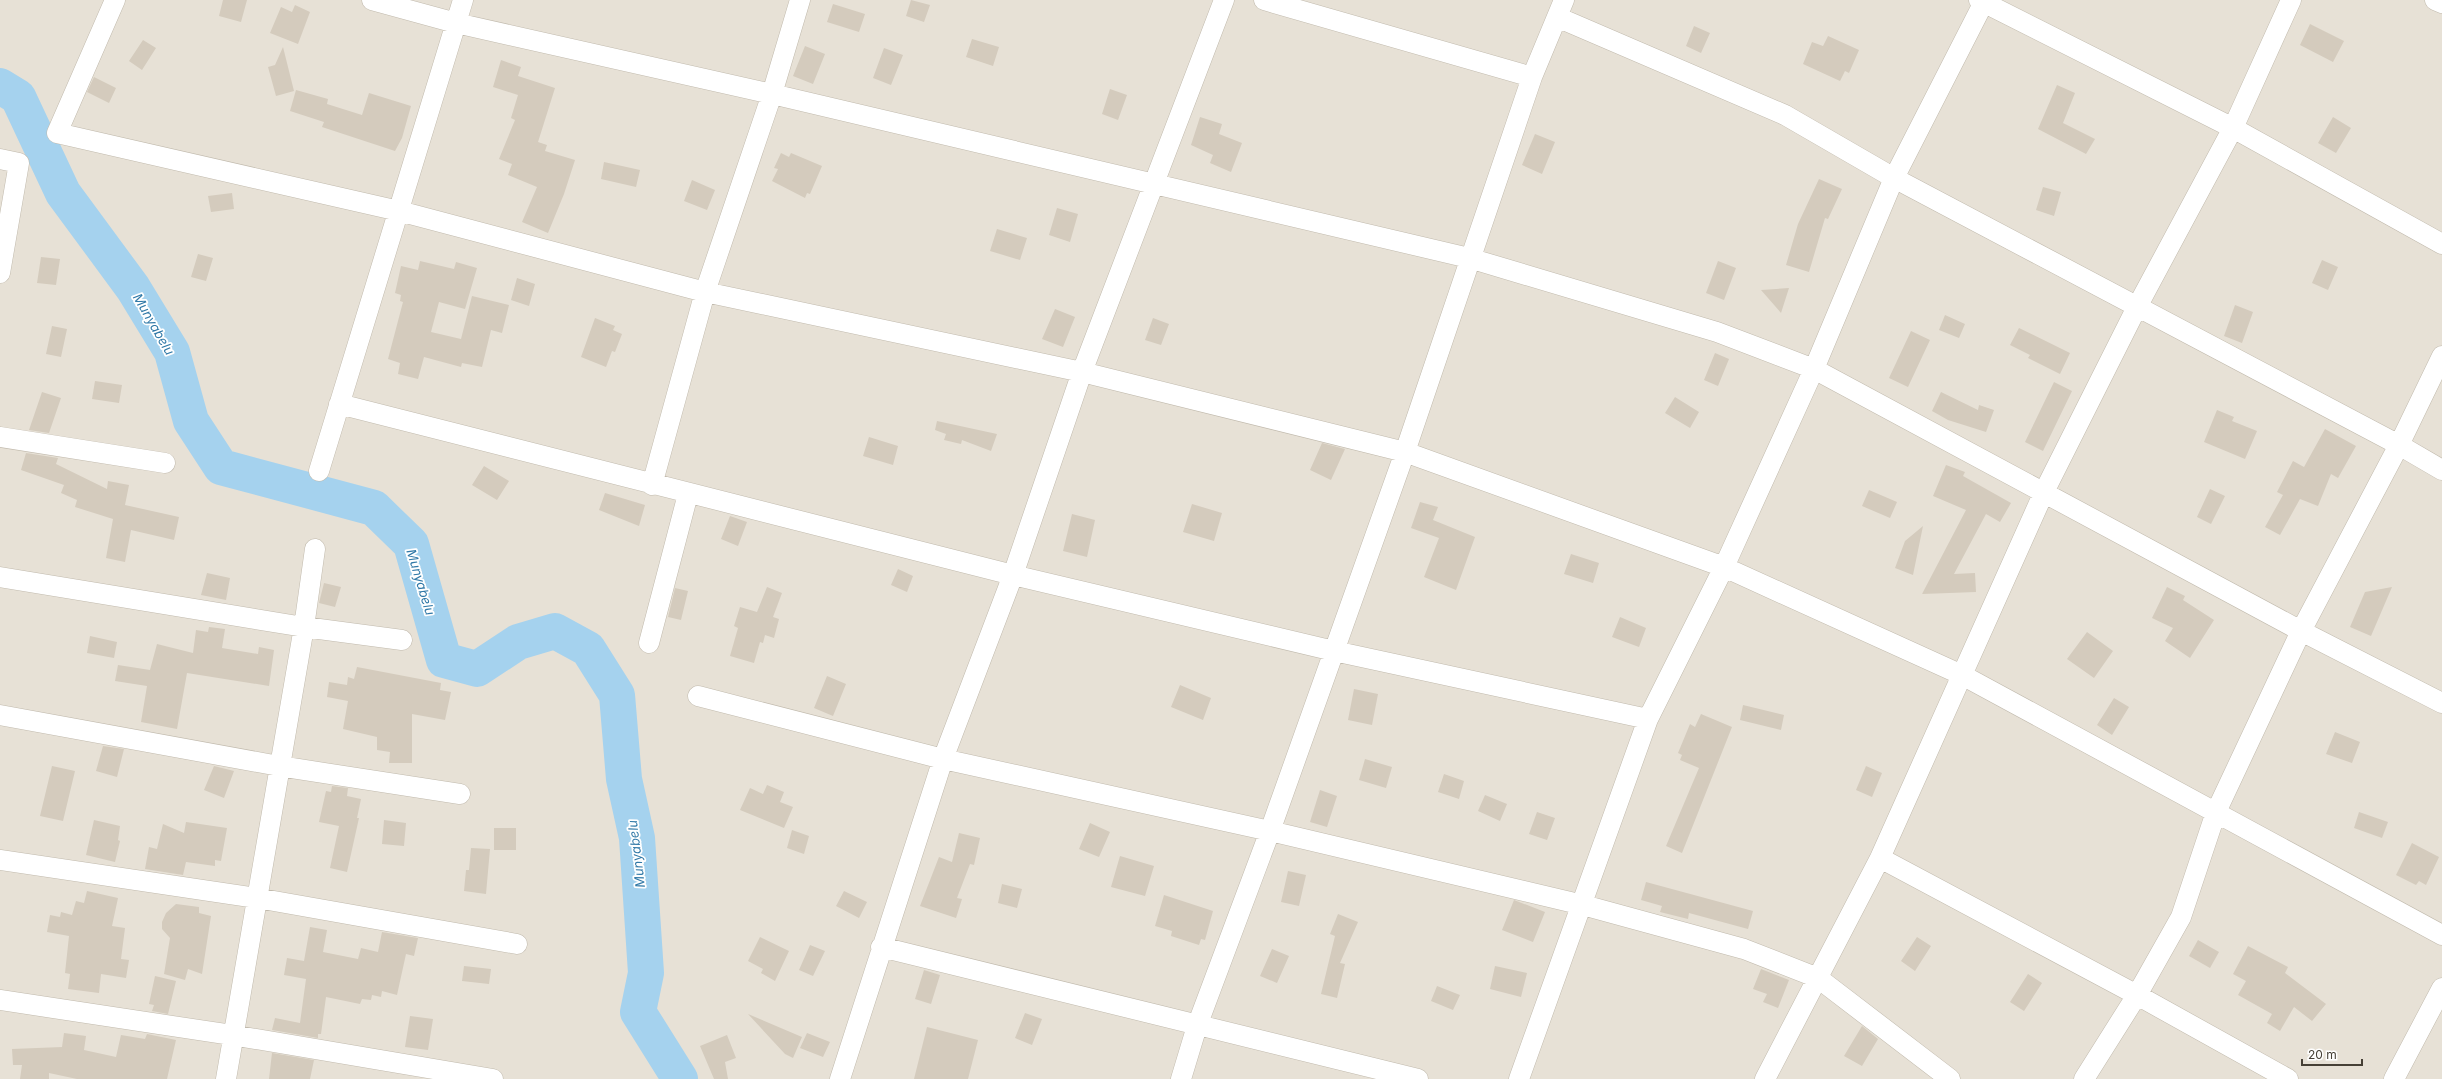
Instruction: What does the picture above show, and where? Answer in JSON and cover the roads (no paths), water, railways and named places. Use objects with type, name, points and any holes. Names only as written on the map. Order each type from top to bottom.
[{"type":"street","points":[[114,0],[57,132],[399,211],[705,292],[1082,372],[1405,452],[1724,567],[1962,675],[2442,935]]},
{"type":"street","points":[[372,0],[456,23],[772,94],[1469,258],[1717,332],[1814,369],[2301,631],[2442,703]]},
{"type":"street","points":[[319,471],[463,0]]},
{"type":"street","points":[[652,485],[705,292],[772,94],[800,0]]},
{"type":"street","points":[[840,1079],[942,759],[1013,575],[1082,372],[1155,185],[1224,0]]},
{"type":"street","points":[[1264,0],[1532,77]]},
{"type":"street","points":[[1765,1079],[1880,858],[2044,492],[2137,307],[2232,128],[2291,0]]},
{"type":"street","points":[[2435,0],[2442,4]]},
{"type":"street","points":[[1519,1079],[1583,905],[1648,719],[1724,567],[1814,369],[1894,178],[1983,1],[2232,128],[2442,244]]},
{"type":"street","points":[[1181,1079],[1197,1026],[1270,831],[1405,452],[1469,258],[1532,77],[1560,8],[1785,115],[1894,178],[2399,445],[2442,470]]},
{"type":"street","points":[[0,159],[18,163],[0,273]]},
{"type":"street","points":[[2084,1079],[2137,995],[2181,917],[2216,812],[2301,631],[2399,445],[2442,356]]},
{"type":"street","points":[[339,404],[652,485],[1013,575],[1334,652],[1648,719]]},
{"type":"street","points":[[0,436],[165,463]]},
{"type":"street","points":[[649,643],[688,494]]},
{"type":"street","points":[[226,1079],[232,1035],[304,627],[315,549]]},
{"type":"street","points":[[0,577],[304,627],[402,640]]},
{"type":"street","points":[[698,696],[942,759],[1270,831],[1583,905],[1744,949],[1818,978],[1950,1079]]},
{"type":"street","points":[[0,715],[279,766],[460,794]]},
{"type":"street","points":[[1880,858],[2137,995],[2288,1079]]},
{"type":"street","points":[[0,860],[257,898],[517,944]]},
{"type":"street","points":[[881,947],[1197,1026],[1418,1079]]},
{"type":"street","points":[[2394,1079],[2442,988]]},
{"type":"street","points":[[0,1000],[232,1035],[493,1079]]},
{"type":"waterway","name":"Munyabelu","points":[[0,86],[18,97],[63,193],[133,288],[172,352],[191,421],[221,467],[374,508],[411,544],[444,660],[477,669],[518,642],[555,631],[588,649],[617,695],[624,779],[637,838],[646,973],[638,1012],[680,1079]]}]
